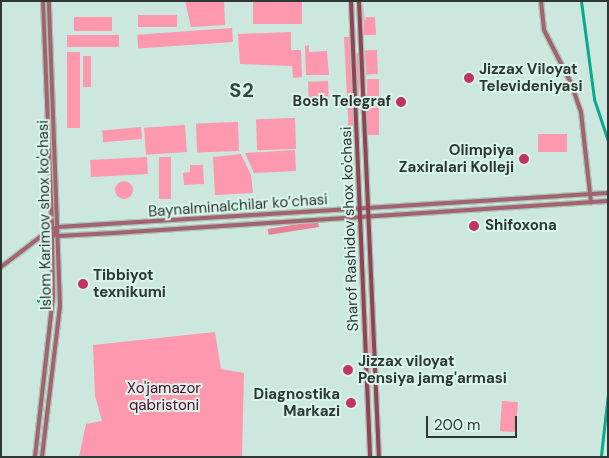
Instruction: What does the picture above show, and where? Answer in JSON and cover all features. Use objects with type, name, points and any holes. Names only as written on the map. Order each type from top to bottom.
[{"type":"main road","name":"Islom Karimov shox ko'chasi","points":[[35,457],[53,296],[43,1]]},
{"type":"main road","name":"Islom Karimov shox ko'chasi","points":[[42,457],[60,306],[49,1]]},
{"type":"main road","name":"Sharof Rashidov shox ko'chasi","points":[[351,1],[362,208],[370,457]]},
{"type":"main road","name":"Sharof Rashidov shox ko'chasi","points":[[359,1],[370,216],[379,457]]},
{"type":"main road","points":[[541,1],[544,30],[571,83],[581,112],[588,194],[591,202]]},
{"type":"main road","points":[[354,46],[358,50],[361,46]]},
{"type":"main road","name":"Baynalminalchilar ko’chasi","points":[[52,227],[369,208],[464,200],[608,193]]},
{"type":"main road","points":[[464,200],[469,204],[465,209]]},
{"type":"main road","name":"Baynalminalchilar ko’chasi","points":[[48,231],[52,236],[58,236],[608,201]]},
{"type":"main road","points":[[1,267],[52,227]]},
{"type":"main road","points":[[52,236],[58,227]]},
{"type":"main road","points":[[43,392],[46,395],[50,393]]},
{"type":"main road","points":[[39,421],[46,422]]},
{"type":"green space","points":[[185,1],[224,1],[225,25],[191,27]]},
{"type":"green space","points":[[253,1],[302,1],[302,24],[253,24]]},
{"type":"green space","points":[[363,1],[365,22],[366,17],[375,17],[376,35],[364,35]]},
{"type":"green space","points":[[138,15],[177,15],[177,27],[138,27]]},
{"type":"green space","points":[[74,17],[112,17],[112,31],[74,31]]},
{"type":"green space","points":[[232,28],[233,42],[138,49],[137,35]]},
{"type":"green space","points":[[291,32],[291,50],[301,50],[302,77],[293,78],[292,66],[240,64],[238,34]]},
{"type":"green space","points":[[67,35],[119,35],[119,47],[67,47]]},
{"type":"green space","points":[[344,37],[350,37],[354,144],[351,144],[349,136]]},
{"type":"green space","points":[[309,45],[309,52],[327,51],[329,75],[306,75],[305,46]]},
{"type":"green space","points":[[365,50],[377,50],[378,74],[366,74]]},
{"type":"green space","points":[[67,52],[80,52],[80,128],[67,128]]},
{"type":"green space","points":[[357,53],[359,53],[359,196],[357,196]]},
{"type":"green space","points":[[83,56],[91,56],[91,87],[83,87]]},
{"type":"green space","points":[[367,79],[379,79],[379,135],[367,135]]},
{"type":"green space","points":[[328,81],[329,104],[309,105],[308,82]]},
{"type":"green space","points":[[295,118],[296,149],[257,150],[256,119]]},
{"type":"green space","points":[[238,122],[239,151],[197,152],[196,123]]},
{"type":"green space","points":[[185,125],[187,152],[146,155],[144,128]]},
{"type":"green space","points":[[141,127],[142,139],[103,142],[102,130]]},
{"type":"green space","points":[[538,134],[567,134],[567,152],[538,152]]},
{"type":"green space","points":[[295,150],[296,171],[254,173],[245,153]]},
{"type":"green space","points":[[241,154],[251,175],[253,193],[215,195],[213,157]]},
{"type":"green space","points":[[147,157],[148,174],[91,177],[90,160]]},
{"type":"green space","points":[[159,157],[171,157],[171,199],[159,199]]},
{"type":"green space","points":[[190,165],[203,165],[204,184],[184,185],[183,173],[190,172]]},
{"type":"green space","points":[[124,181],[130,184],[133,190],[130,196],[124,199],[118,196],[115,190],[118,184]]},
{"type":"green space","points":[[369,308],[371,308],[371,457],[369,457]]},
{"type":"green space","name":"Xo'jamazor qabristoni","points":[[215,332],[221,369],[244,373],[242,457],[79,457],[86,424],[102,421],[95,396],[93,345]]},
{"type":"green space","points":[[502,401],[518,402],[516,432],[500,431]]},
{"type":"shaded area","points":[[318,221],[319,227],[269,235],[268,229]]},
{"type":"waterway","points":[[581,1],[594,99],[608,141]]},
{"type":"waterway","points":[[38,299],[39,300],[38,301],[37,300],[38,299]]},
{"type":"waterway","points":[[38,301],[37,301],[39,301],[38,302],[38,301]]},
{"type":"waterway","points":[[601,455],[608,394]]},
{"type":"place","name":"Jizzax Viloyat Televideniyasi","points":[[469,78]]},
{"type":"place","name":"Bosh Telegraf","points":[[401,102]]},
{"type":"place","name":"Olimpiya Zaxiralari Kolleji","points":[[524,159]]},
{"type":"place","name":"Shifoxona","points":[[474,226]]},
{"type":"place","name":"Tibbiyot texnikumi","points":[[83,284]]},
{"type":"place","name":"Jizzax viloyat Pensiya jamg'armasi","points":[[348,370]]},
{"type":"place","name":"Diagnostika Markazi","points":[[351,403]]},
{"type":"district","name":"S2","points":[[242,90]]}]
